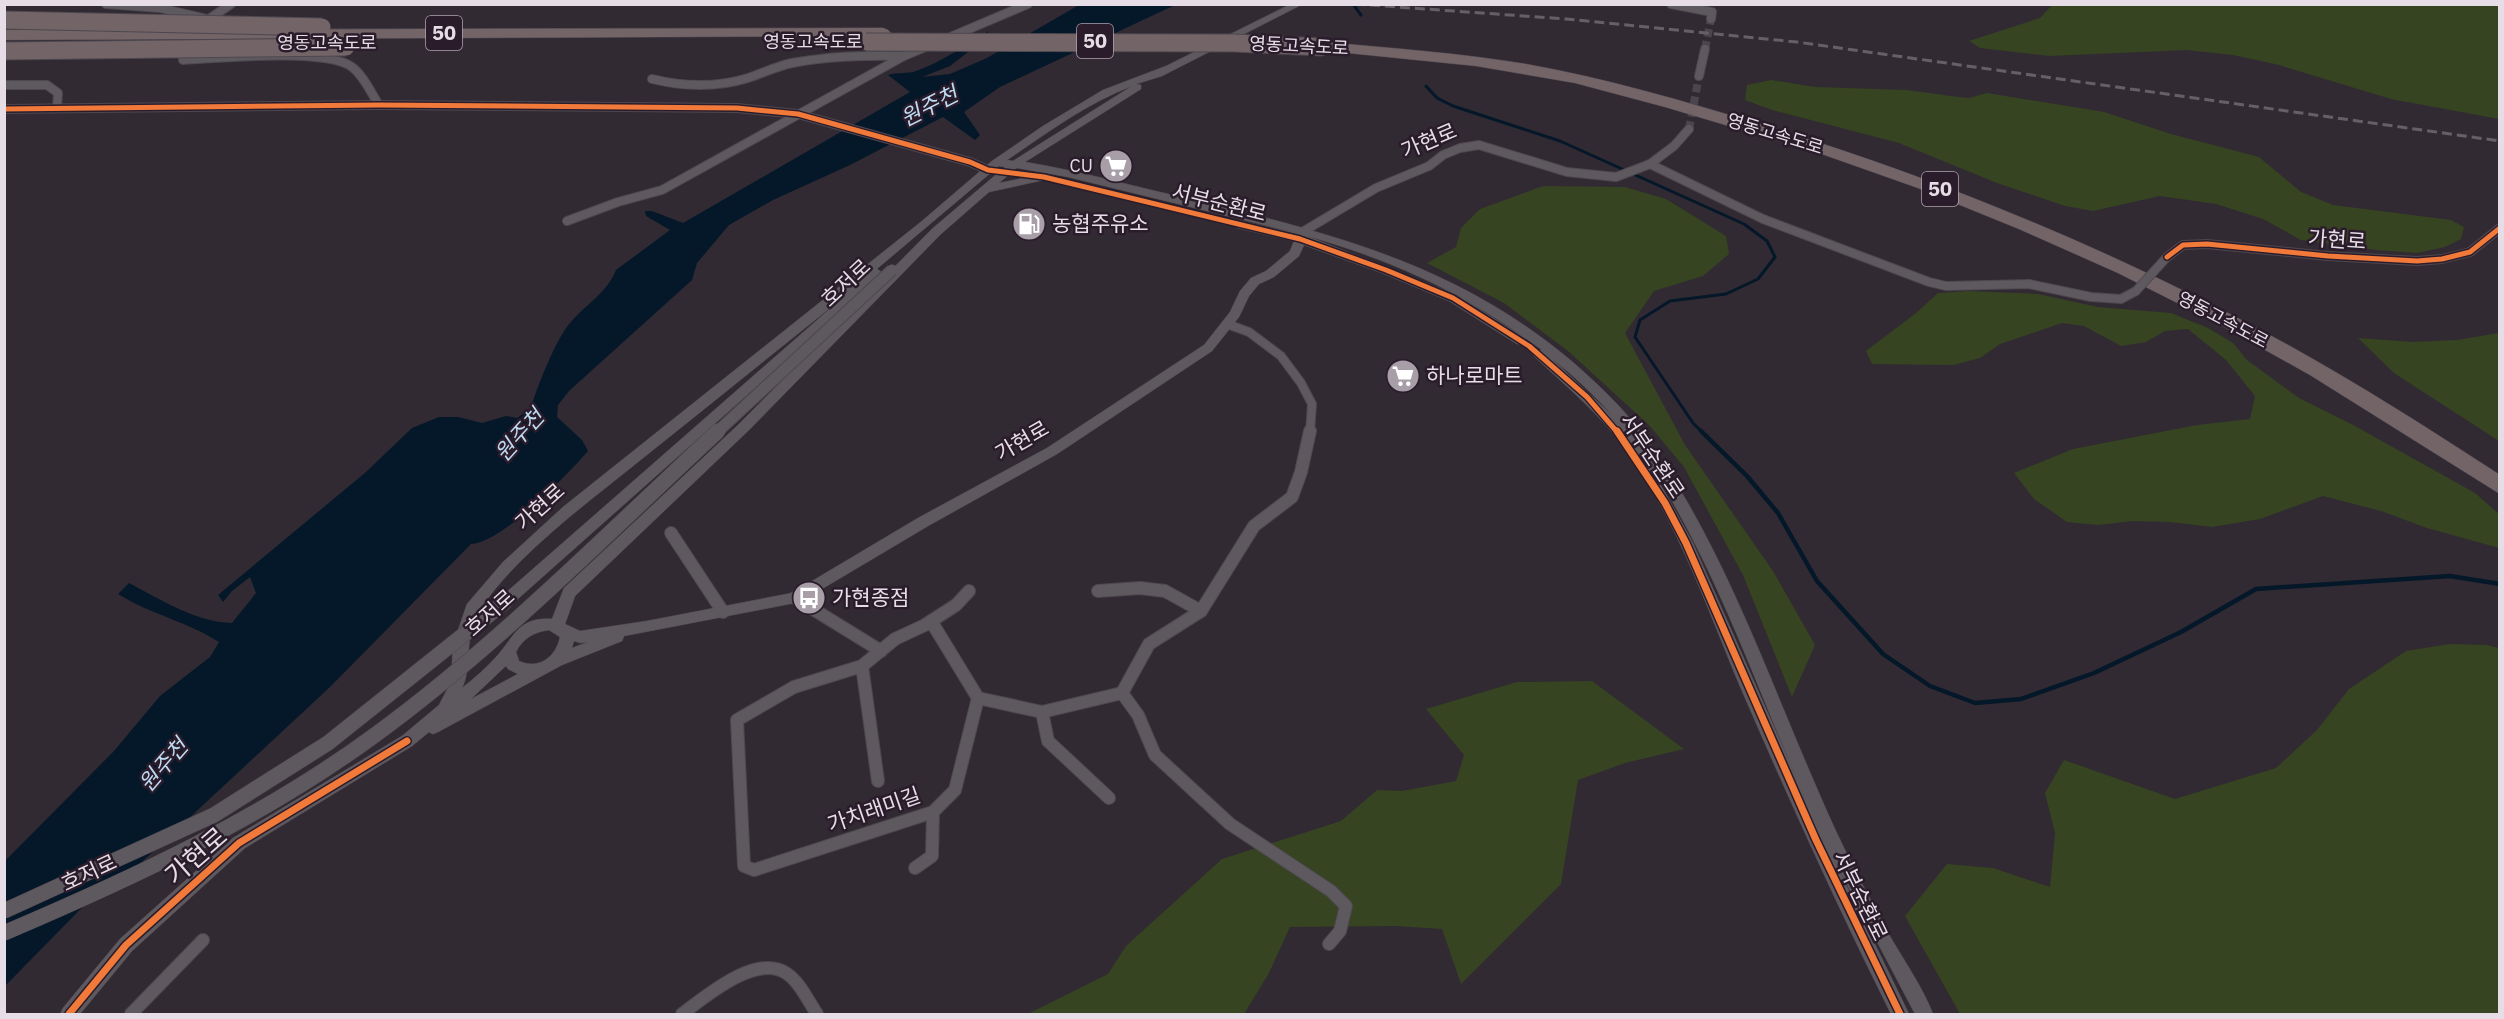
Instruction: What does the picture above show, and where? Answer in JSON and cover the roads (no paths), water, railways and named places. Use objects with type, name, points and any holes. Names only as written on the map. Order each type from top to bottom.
[{"type":"highway","points":[[4,20],[322,27],[448,33]]},
{"type":"highway","name":"영동고속도로","points":[[4,35],[1148,32],[1281,34],[1529,69],[1595,84],[1804,141],[1939,188],[2081,248],[2246,330],[2383,410],[2499,486]]},
{"type":"highway","name":"영동고속도로","points":[[4,43],[1329,42],[1426,45],[1518,57],[1603,75],[1801,130],[1939,177],[2028,213],[2239,315],[2396,405],[2499,473]]},
{"type":"highway","points":[[4,51],[482,43]]},
{"type":"street","points":[[106,4],[160,8],[207,21],[231,4]]},
{"type":"street","points":[[567,221],[618,202],[662,190],[904,56],[1028,4]]},
{"type":"street","name":"호저로","points":[[4,933],[159,864],[257,810],[338,761],[424,699],[504,630],[892,263],[926,224],[992,167],[1047,128],[1107,92],[1166,69],[1299,4]]},
{"type":"street","points":[[1671,4],[1712,15],[1719,4]]},
{"type":"street","points":[[1699,76],[1705,49]]},
{"type":"street","points":[[183,50],[183,60],[336,59],[352,66],[378,105]]},
{"type":"street","points":[[652,78],[675,85],[701,86],[744,79],[767,69],[804,62],[861,55],[904,56]]},
{"type":"street","name":"호저로","points":[[4,910],[214,815],[328,743],[506,601],[892,263],[937,231],[1011,168],[1048,142],[1166,69]]},
{"type":"street","points":[[4,85],[47,84],[58,93],[57,107]]},
{"type":"street","points":[[4,109],[378,105],[737,108],[798,114],[992,167]]},
{"type":"street","name":"가현로","points":[[647,627],[795,598],[923,522],[1052,451],[1208,348],[1235,314],[1244,294],[1255,281],[1270,274],[1295,253],[1302,235],[1376,188],[1429,166],[1443,155],[1460,148],[1479,145],[1568,172],[1624,176],[1646,166],[1674,146],[1689,129]]},
{"type":"street","points":[[986,189],[1046,173],[1043,156],[1048,142]]},
{"type":"street","name":"가현로","points":[[1646,166],[1763,219],[1946,286],[2029,284],[2091,297],[2121,299],[2136,291],[2166,257],[2183,245],[2207,244],[2328,256],[2417,261],[2442,259],[2470,252],[2499,228]]},
{"type":"street","name":"서부순환로","points":[[992,167],[1046,173],[1396,260],[1461,291],[1494,311],[1593,388],[1642,443],[1700,538],[1725,589],[1812,797],[1869,916],[1924,1014]]},
{"type":"street","name":"서부순환로","points":[[1302,235],[1453,298],[1529,346],[1587,397],[1612,423],[1665,503],[1686,543],[1796,800],[1851,918],[1900,1014]]},
{"type":"street","points":[[557,660],[567,645],[567,637],[560,628],[560,613],[569,592],[744,428],[892,263]]},
{"type":"street","name":"가현로","points":[[69,1014],[126,945],[238,843],[407,741],[444,710],[458,682],[460,645],[472,608],[508,567],[568,511],[892,263]]},
{"type":"street","points":[[931,621],[978,698],[1042,712],[1122,693],[1149,644],[1201,611],[1254,526],[1292,497],[1310,437],[1312,404],[1288,365],[1281,356],[1250,332],[1227,324]]},
{"type":"street","points":[[670,533],[723,612]]},
{"type":"street","points":[[1098,591],[1140,588],[1165,591],[1201,611]]},
{"type":"street","name":"가치래미길","points":[[969,591],[956,605],[931,621],[895,639],[862,666],[794,687],[737,720],[744,866],[754,870],[933,812],[955,790],[978,698]]},
{"type":"street","points":[[795,598],[881,651]]},
{"type":"street","points":[[444,710],[471,691],[496,668],[509,652],[511,645],[524,632],[541,625],[560,628],[580,637],[647,627]]},
{"type":"street","points":[[407,741],[557,660],[647,627]]},
{"type":"street","points":[[509,652],[513,665],[519,669],[538,670]]},
{"type":"street","points":[[862,666],[878,781]]},
{"type":"street","points":[[1122,693],[1138,715],[1155,755],[1230,824],[1331,891],[1346,906],[1340,931],[1329,945]]},
{"type":"street","points":[[1042,712],[1048,741],[1109,798]]},
{"type":"street","points":[[915,868],[933,856],[933,812]]},
{"type":"street","points":[[131,1014],[203,940]]},
{"type":"street","points":[[682,1014],[728,979],[771,967],[785,971],[817,1014]]},
{"type":"water","name":"원주천","points":[[1079,5],[1175,5],[1000,87],[964,112],[980,135],[975,140],[943,117],[850,165],[773,200],[729,225],[697,263],[692,280],[569,391],[558,405],[557,417],[582,440],[588,451],[565,476],[517,520],[485,540],[471,544],[330,687],[131,872],[113,876],[5,986],[4,862],[114,751],[160,696],[210,657],[219,642],[118,594],[129,583],[192,614],[205,619],[232,623],[256,593],[250,577],[232,591],[223,602],[218,595],[366,472],[412,428],[439,417],[458,417],[482,423],[506,416],[517,418],[531,408],[553,351],[570,323],[601,292],[616,270],[670,230],[646,216],[645,211],[652,211],[683,223],[910,92],[888,75],[913,72],[926,67],[989,31],[977,45],[950,66],[922,77],[950,74],[987,58]]},
{"type":"waterway","points":[[1353,4],[1361,15]]},
{"type":"waterway","points":[[1426,86],[1437,98],[1453,106],[1560,141],[1744,224],[1767,241],[1775,257],[1758,279],[1726,294],[1670,301],[1640,320],[1635,337],[1693,423],[1701,431]]},
{"type":"waterway","points":[[1701,431],[1747,476],[1778,513],[1817,581],[1883,654],[1930,686],[1975,703],[2021,699],[2094,673],[2181,632],[2256,589],[2450,576],[2500,584]]},
{"type":"tunnel","points":[[1705,49],[1711,19]]},
{"type":"tunnel","points":[[1689,129],[1699,76]]},
{"type":"railway","points":[[1355,4],[1566,19],[1797,42],[2500,141]]},
{"type":"place","name":"CU","points":[[1116,166]]},
{"type":"place","name":"농협주유소","points":[[1029,224]]},
{"type":"place","name":"하나로마트","points":[[1403,376]]},
{"type":"place","name":"가현종점","points":[[809,598]]}]
